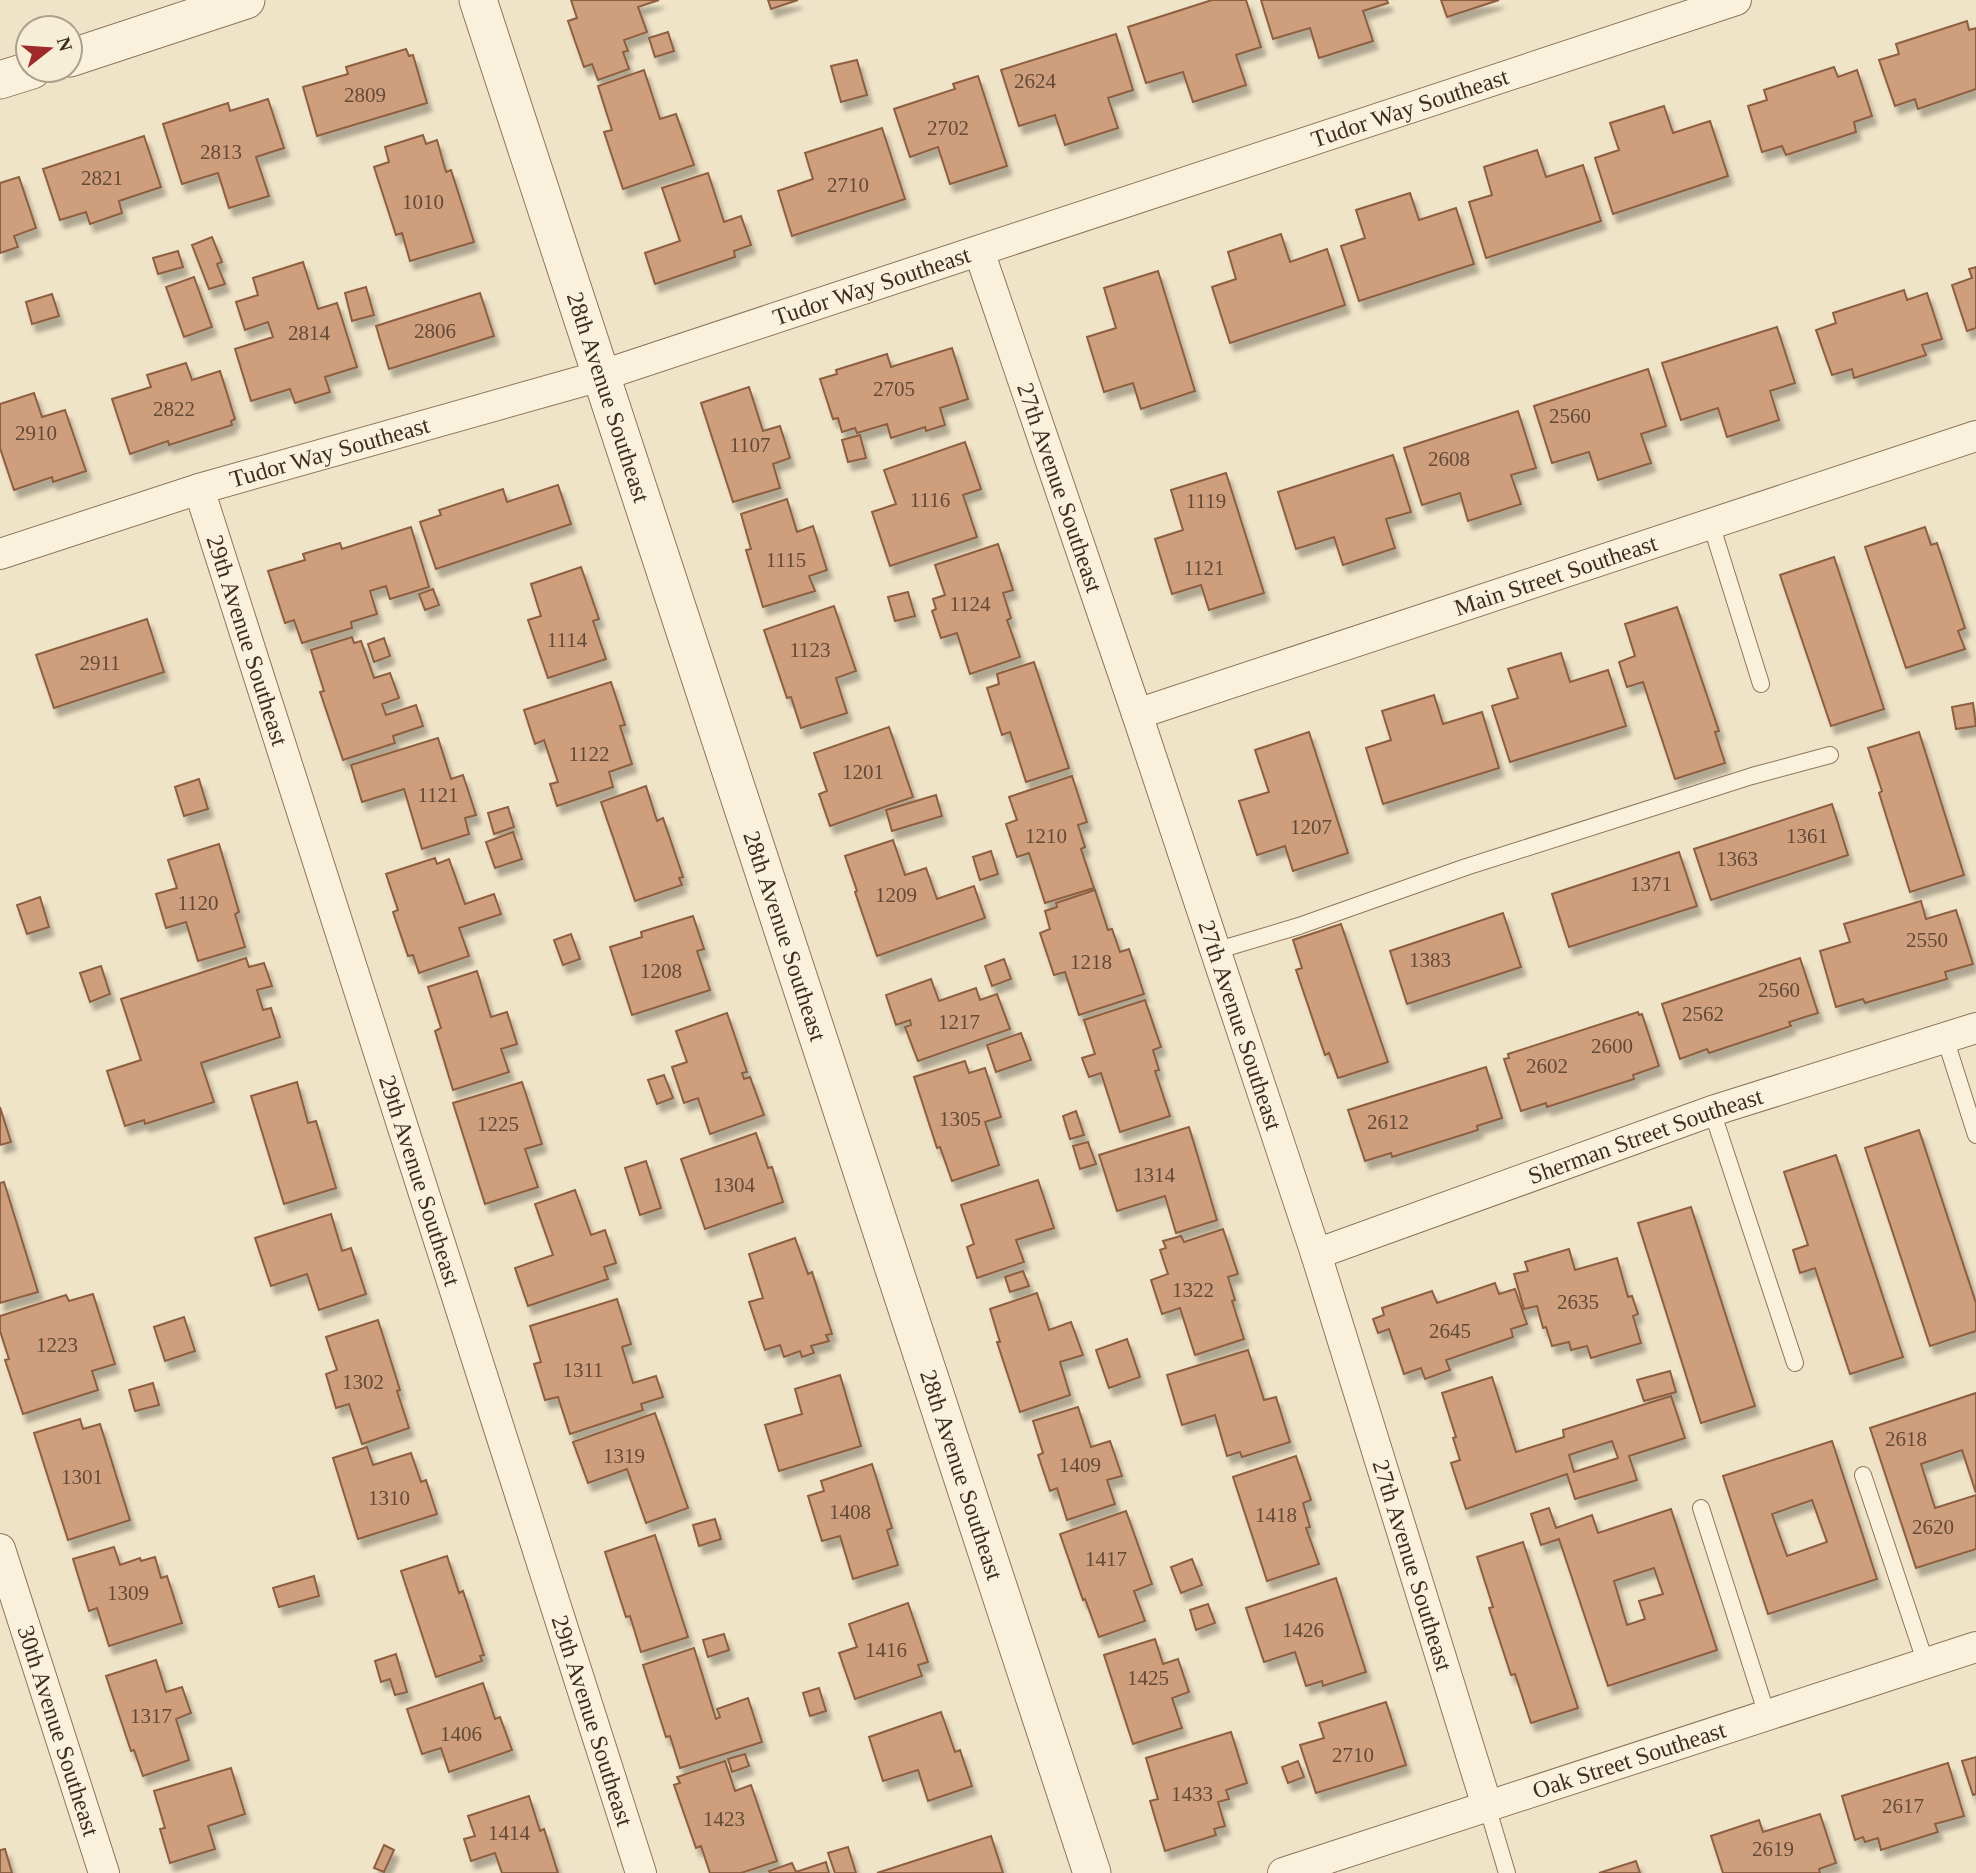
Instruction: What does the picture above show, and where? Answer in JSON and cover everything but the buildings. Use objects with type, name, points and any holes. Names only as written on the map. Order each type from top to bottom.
[{"type":"street","points":[[84,53],[246,0]]},
{"type":"street","name":"28th Avenue Southeast","points":[[478,0],[1092,1873]]},
{"type":"street","name":"Tudor Way Southeast","points":[[0,554],[199,489],[600,376],[1736,0]]},
{"type":"street","name":"27th Avenue Southeast","points":[[979,251],[1316,1254],[1487,1806]]},
{"type":"street","name":"Main Street Southeast","points":[[1137,715],[1976,436]]},
{"type":"street","name":"29th Avenue Southeast","points":[[199,489],[641,1873]]},
{"type":"street","name":"Sherman Street Southeast","points":[[1316,1254],[1712,1111],[1976,1028]]},
{"type":"street","name":"30th Avenue Southeast","points":[[0,1549],[104,1873]]},
{"type":"street","name":"Oak Street Southeast","points":[[1283,1873],[1976,1647]]},
{"type":"lane","points":[[1711,524],[1761,684]]},
{"type":"lane","points":[[1215,951],[1299,926],[1466,867],[1752,776],[1830,755]]},
{"type":"lane","points":[[1945,1038],[1976,1135]]},
{"type":"lane","points":[[1712,1111],[1795,1363]]},
{"type":"lane","points":[[1863,1475],[1926,1664]]},
{"type":"lane","points":[[1701,1508],[1767,1715]]},
{"type":"lane","points":[[1487,1806],[1507,1873]]}]
